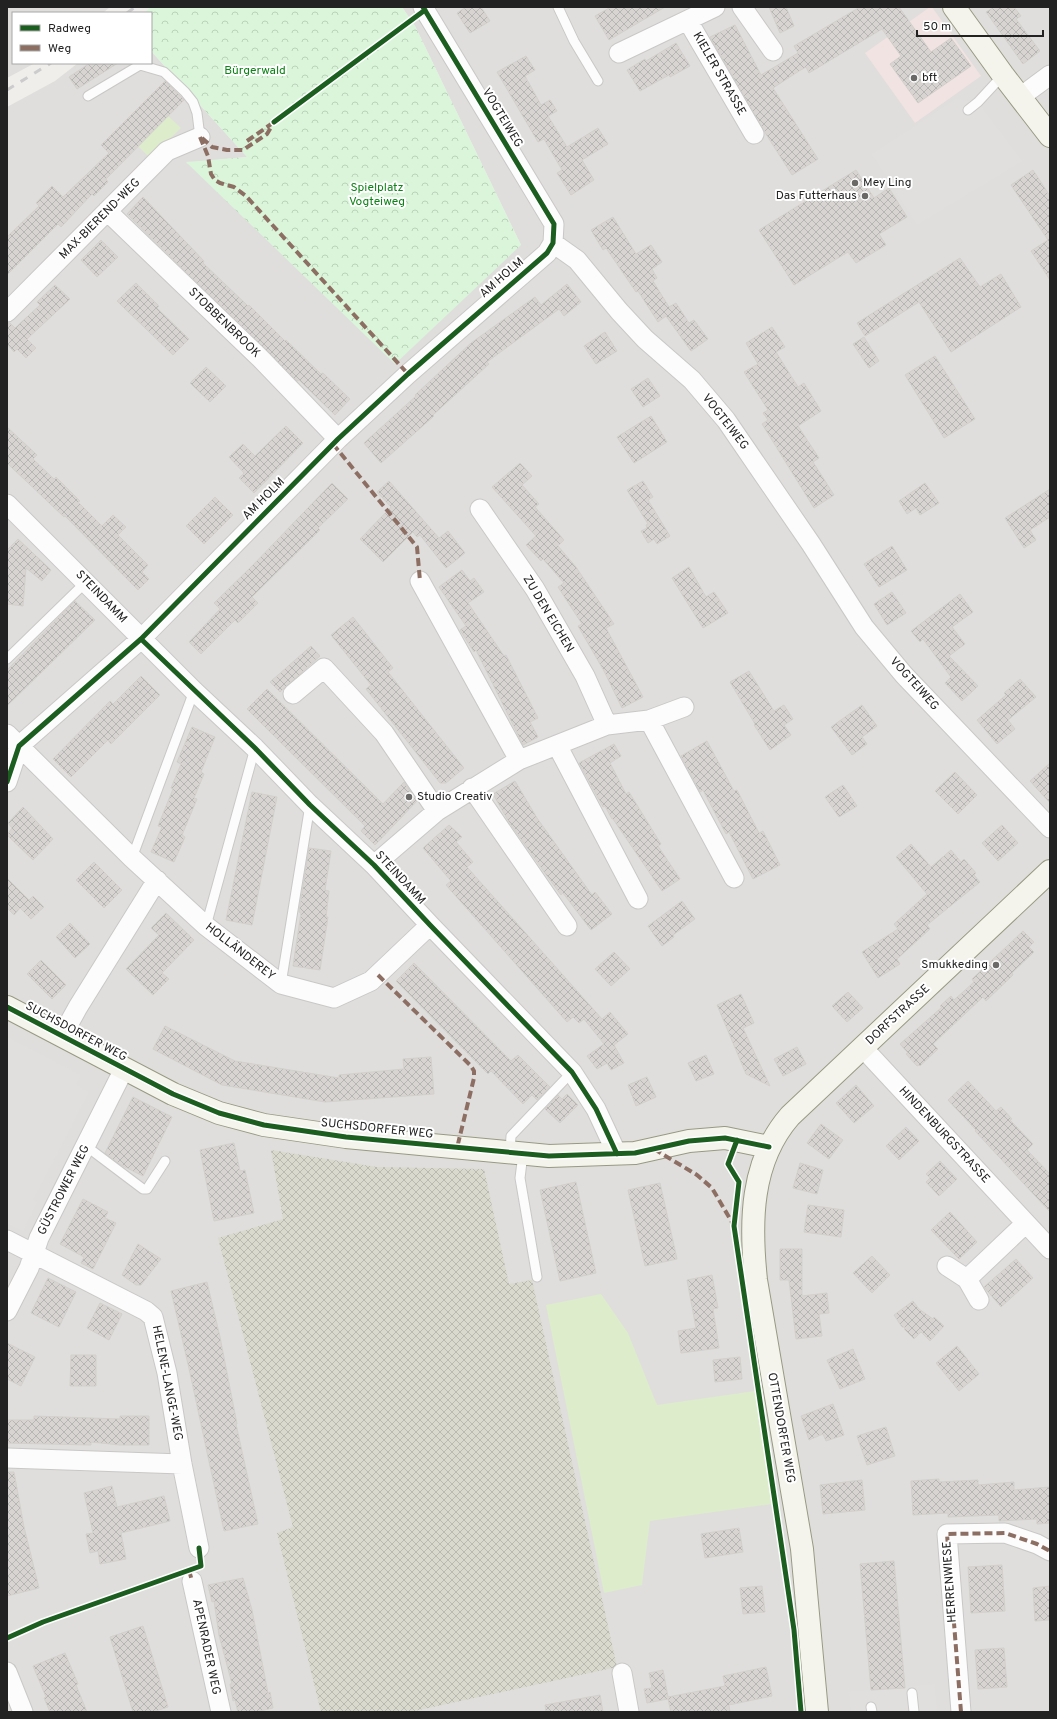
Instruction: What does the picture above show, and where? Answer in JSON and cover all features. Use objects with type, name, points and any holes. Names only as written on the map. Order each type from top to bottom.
[{"type":"main road","points":[[954,7],[1003,75],[1050,136]]},
{"type":"main road","name":"DORFSTRASSE","points":[[769,1147],[790,1116],[1050,871]]},
{"type":"main road","name":"SUCHSDORFER WEG","points":[[7,1007],[173,1094],[219,1113],[264,1125],[346,1137],[549,1156],[636,1153],[689,1141],[725,1138],[769,1147]]},
{"type":"main road","name":"OTTENDORFER WEG","points":[[769,1147],[762,1164],[754,1195],[752,1241],[756,1280],[802,1549],[817,1712]]},
{"type":"street","name":"VOGTEIWEG","points":[[423,7],[554,224],[553,243],[577,260],[645,339],[692,380],[726,420],[811,544],[864,627],[904,675],[1050,828]]},
{"type":"street","name":"KIELER STRASSE","points":[[715,7],[688,21],[754,134]]},
{"type":"street","points":[[742,7],[773,51]]},
{"type":"street","points":[[619,53],[688,21]]},
{"type":"street","points":[[1020,97],[1050,75]]},
{"type":"street","name":"MAX-BIEREND-WEG","points":[[7,312],[167,151],[200,137]]},
{"type":"street","name":"STOBBENBROOK","points":[[107,211],[261,359],[338,438]]},
{"type":"street","name":"AM HOLM","points":[[13,740],[141,639],[338,438],[408,374],[547,253],[553,243]]},
{"type":"street","name":"STEINDAMM","points":[[7,504],[141,639],[254,748],[310,805],[374,864],[430,925],[572,1072],[596,1109],[617,1154]]},
{"type":"street","name":"ZU DEN EICHEN","points":[[480,509],[535,589],[585,676],[607,725]]},
{"type":"street","points":[[420,582],[519,760]]},
{"type":"street","points":[[293,694],[324,668],[384,733],[437,811]]},
{"type":"street","points":[[374,864],[437,811],[519,760],[607,725],[649,720],[684,707]]},
{"type":"street","points":[[649,720],[734,878]]},
{"type":"street","points":[[7,782],[13,740]]},
{"type":"street","name":"HOLLÄNDEREY","points":[[13,740],[132,858],[206,926],[281,984],[334,998],[371,981],[430,925]]},
{"type":"street","points":[[557,745],[638,900]]},
{"type":"street","points":[[472,788],[567,926]]},
{"type":"street","points":[[62,1036],[78,1007],[157,880]]},
{"type":"street","name":"HINDENBURGSTRASSE","points":[[863,1048],[1050,1249]]},
{"type":"street","name":"GÜSTROWER WEG","points":[[7,1311],[29,1268],[39,1238],[124,1069]]},
{"type":"street","points":[[967,1279],[1026,1223]]},
{"type":"street","points":[[7,1240],[34,1254]]},
{"type":"street","name":"HELENE-LANGE-WEG","points":[[34,1254],[146,1311],[153,1317],[167,1374],[182,1464],[199,1548]]},
{"type":"street","points":[[947,1266],[967,1279],[979,1300]]},
{"type":"street","points":[[7,1458],[182,1464]]},
{"type":"street","name":"HERRENWIESE","points":[[961,1712],[947,1534],[1005,1533],[1037,1544],[1050,1551]]},
{"type":"street","name":"APENRADER WEG","points":[[192,1581],[221,1712]]},
{"type":"street","points":[[7,1672],[23,1712]]},
{"type":"street","points":[[622,1673],[629,1712]]},
{"type":"lane","points":[[558,7],[574,41],[598,81]]},
{"type":"lane","points":[[88,96],[140,64],[164,72],[193,102],[197,113],[200,137]]},
{"type":"lane","points":[[968,110],[978,102],[1003,75]]},
{"type":"lane","points":[[7,659],[86,582]]},
{"type":"lane","points":[[132,858],[194,691]]},
{"type":"lane","points":[[206,926],[254,748]]},
{"type":"lane","points":[[281,984],[310,805]]},
{"type":"lane","points":[[537,1277],[516,1154],[511,1136],[572,1072]]},
{"type":"lane","points":[[86,1146],[143,1189],[147,1189],[151,1184],[165,1161]]},
{"type":"lane","points":[[912,1693],[914,1712]]},
{"type":"shaded area","points":[[7,7],[110,7],[104,12],[12,12],[12,64],[33,64],[7,78]]},
{"type":"shaded area","points":[[402,7],[1050,7],[1050,1712],[7,1712],[7,107],[55,81],[77,64],[152,64],[152,52],[247,157],[186,163],[521,245],[415,26]]},
{"type":"shaded area","points":[[932,7],[981,76],[915,123],[865,53]]},
{"type":"shaded area","points":[[956,99],[978,102],[1022,161],[917,225],[872,154]]},
{"type":"shaded area","points":[[7,1037],[81,1075],[76,1085],[89,1092],[33,1200],[37,1202],[23,1231],[7,1223]]},
{"type":"shaded area","points":[[271,1150],[377,1167],[484,1169],[509,1284],[532,1280],[617,1667],[410,1712],[321,1712],[277,1533],[293,1527],[218,1238],[283,1219]]},
{"type":"shaded area","points":[[935,1684],[937,1712],[851,1712],[849,1692]]},
{"type":"green space","name":"Spielplatz Vogteiweg","points":[[151,7],[402,7],[415,26],[521,245],[395,364],[186,162],[247,157],[152,52],[152,12],[145,12]]},
{"type":"green space","points":[[168,116],[181,128],[150,158],[138,146]]},
{"type":"green space","points":[[601,1294],[628,1333],[657,1405],[755,1391],[772,1504],[650,1521],[642,1585],[604,1593],[546,1305]]},
{"type":"building","points":[[466,7],[481,7],[490,21],[470,33],[457,13]]},
{"type":"building","points":[[611,7],[665,7],[609,40],[595,16]]},
{"type":"building","points":[[769,7],[786,7],[794,26],[780,33]]},
{"type":"building","points":[[860,7],[899,7],[931,52],[951,38],[971,66],[918,103],[890,64],[901,56],[882,29],[809,73],[806,67],[799,71],[773,88],[818,159],[792,175],[764,131],[710,37],[735,25],[761,75],[798,53],[794,46]]},
{"type":"building","points":[[994,7],[1014,7],[1021,16],[1016,19],[1040,51],[1023,64],[986,12]]},
{"type":"building","points":[[676,43],[690,66],[670,77],[669,75],[640,91],[627,70],[645,59],[646,61]]},
{"type":"building","points":[[526,56],[535,70],[525,76],[541,105],[550,100],[557,111],[548,116],[567,147],[598,128],[608,144],[582,160],[594,180],[571,195],[557,173],[562,170],[544,139],[538,142],[497,72]]},
{"type":"building","points":[[88,64],[116,64],[77,89],[69,77]]},
{"type":"building","points":[[165,81],[184,100],[106,179],[108,182],[94,196],[92,194],[61,227],[58,224],[7,275],[7,237],[39,206],[36,203],[52,186],[63,197],[109,153],[101,145]]},
{"type":"building","points":[[856,170],[874,198],[889,188],[907,217],[879,234],[886,245],[856,263],[848,252],[794,285],[759,230]]},
{"type":"building","points":[[1033,170],[1050,196],[1050,280],[1031,251],[1048,240],[1011,185]]},
{"type":"building","points":[[143,197],[204,261],[203,263],[248,306],[249,305],[285,341],[286,340],[321,374],[323,373],[350,399],[335,415],[299,380],[297,381],[127,214]]},
{"type":"building","points":[[613,217],[636,254],[651,245],[662,262],[652,269],[657,278],[653,281],[669,307],[676,303],[689,323],[694,320],[708,339],[691,351],[666,316],[658,322],[638,291],[636,292],[606,248],[603,250],[591,230]]},
{"type":"building","points":[[101,240],[118,257],[97,277],[81,260]]},
{"type":"building","points":[[960,258],[980,287],[1001,274],[1021,307],[951,352],[919,302],[865,336],[857,323]]},
{"type":"building","points":[[136,283],[159,306],[157,308],[189,339],[173,355],[117,301]]},
{"type":"building","points":[[567,284],[581,302],[564,316],[559,309],[487,362],[489,364],[381,463],[364,443],[471,343],[535,297],[541,305]]},
{"type":"building","points":[[55,285],[70,299],[27,339],[36,348],[26,358],[17,349],[14,352],[7,344],[7,323],[10,323],[15,328],[40,305],[37,302]]},
{"type":"building","points":[[772,327],[785,347],[776,352],[798,387],[804,383],[821,411],[798,426],[819,458],[813,462],[834,495],[814,508],[762,424],[768,420],[763,413],[768,410],[744,372],[758,364],[746,343]]},
{"type":"building","points":[[605,332],[617,351],[596,364],[584,346]]},
{"type":"building","points":[[864,337],[879,361],[869,368],[853,344]]},
{"type":"building","points":[[935,356],[975,419],[944,438],[905,375]]},
{"type":"building","points":[[206,367],[226,386],[210,402],[190,383]]},
{"type":"building","points":[[648,378],[660,396],[643,407],[631,389]]},
{"type":"building","points":[[651,416],[667,442],[634,463],[617,437]]},
{"type":"building","points":[[286,426],[303,443],[254,493],[239,478],[244,473],[229,457],[243,444],[255,456]]},
{"type":"building","points":[[7,427],[37,455],[33,459],[54,479],[56,477],[102,526],[113,515],[126,527],[118,535],[148,565],[142,572],[149,579],[138,590],[65,516],[64,517],[7,463]]},
{"type":"building","points":[[520,463],[532,476],[522,485],[539,504],[535,507],[564,540],[558,546],[576,567],[614,624],[606,628],[643,697],[622,708],[604,671],[578,626],[582,624],[558,587],[564,583],[543,559],[541,561],[526,545],[536,536],[492,487]]},
{"type":"building","points":[[389,481],[439,538],[448,531],[465,553],[446,568],[420,535],[417,537],[413,532],[383,562],[360,539],[391,507],[377,492]]},
{"type":"building","points":[[643,481],[653,497],[648,500],[670,536],[657,544],[654,539],[648,543],[641,531],[647,528],[646,525],[648,524],[627,490]]},
{"type":"building","points":[[332,483],[348,499],[318,528],[320,530],[252,597],[258,603],[238,623],[235,620],[201,654],[189,642],[220,609],[214,603]]},
{"type":"building","points":[[925,483],[939,503],[920,515],[916,508],[907,514],[899,501]]},
{"type":"building","points":[[1050,489],[1050,517],[1030,530],[1036,540],[1024,548],[1005,518]]},
{"type":"building","points":[[215,497],[233,515],[204,544],[186,526]]},
{"type":"building","points":[[18,539],[51,570],[42,581],[26,568],[23,606],[7,604],[7,550]]},
{"type":"building","points":[[892,546],[907,570],[879,587],[864,564]]},
{"type":"building","points":[[689,567],[706,597],[714,592],[728,613],[703,628],[672,578]]},
{"type":"building","points":[[462,570],[470,581],[474,578],[484,592],[468,603],[504,656],[506,655],[538,718],[530,722],[538,737],[523,745],[476,650],[474,652],[460,630],[466,626],[439,587]]},
{"type":"building","points":[[892,592],[906,613],[887,625],[874,604]]},
{"type":"building","points":[[960,594],[973,612],[952,627],[965,644],[949,656],[978,686],[962,701],[945,683],[951,677],[923,639],[920,642],[911,631]]},
{"type":"building","points":[[75,601],[95,620],[7,706],[7,670]]},
{"type":"building","points":[[353,617],[393,668],[388,672],[464,768],[446,783],[440,783],[366,689],[371,685],[331,635]]},
{"type":"building","points":[[311,646],[320,656],[280,692],[270,682]]},
{"type":"building","points":[[749,671],[774,711],[784,705],[793,719],[784,725],[791,735],[770,750],[730,682]]},
{"type":"building","points":[[141,676],[160,695],[111,744],[108,740],[71,777],[53,759],[110,701],[113,704]]},
{"type":"building","points":[[1020,679],[1036,697],[1008,720],[1015,729],[997,744],[977,720],[1006,695],[1004,693]]},
{"type":"building","points":[[267,689],[383,804],[404,782],[417,801],[375,845],[361,831],[365,826],[247,709]]},
{"type":"building","points":[[862,705],[877,726],[862,737],[867,744],[852,755],[831,727]]},
{"type":"building","points":[[192,727],[215,737],[201,772],[204,774],[194,798],[197,799],[182,835],[185,837],[174,862],[151,852],[162,827],[158,826],[181,764],[177,762]]},
{"type":"building","points":[[707,741],[734,791],[737,790],[759,833],[763,831],[780,865],[753,879],[729,832],[726,834],[703,790],[700,792],[681,756]]},
{"type":"building","points":[[614,744],[621,756],[610,763],[626,794],[629,792],[661,844],[658,846],[680,879],[662,891],[612,819],[605,806],[603,807],[579,763]]},
{"type":"building","points":[[1050,763],[1050,803],[1030,781]]},
{"type":"building","points":[[955,772],[977,795],[958,814],[935,791]]},
{"type":"building","points":[[515,781],[537,818],[592,895],[595,892],[612,914],[591,930],[563,893],[561,895],[547,876],[509,822],[493,794]]},
{"type":"building","points":[[843,785],[857,806],[839,817],[825,797]]},
{"type":"building","points":[[252,792],[277,797],[252,925],[226,920]]},
{"type":"building","points":[[23,807],[53,839],[33,860],[7,835],[12,828],[8,823]]},
{"type":"building","points":[[449,825],[462,837],[456,842],[473,862],[467,867],[602,1019],[610,1012],[628,1034],[614,1045],[624,1063],[611,1070],[607,1063],[597,1069],[587,1056],[604,1044],[584,1019],[579,1023],[573,1017],[567,1022],[446,885],[451,881],[423,848]]},
{"type":"building","points":[[1002,825],[1018,843],[998,861],[982,843]]},
{"type":"building","points":[[911,844],[931,867],[951,850],[961,862],[964,859],[976,873],[974,875],[980,882],[927,925],[930,929],[897,959],[900,964],[878,978],[862,952],[898,929],[894,924],[927,894],[896,857]]},
{"type":"building","points":[[309,848],[331,851],[325,890],[329,891],[326,917],[328,917],[320,970],[293,966],[301,913],[299,912]]},
{"type":"building","points":[[94,862],[122,890],[104,908],[76,880]]},
{"type":"building","points":[[7,878],[29,900],[33,896],[44,907],[31,919],[20,908],[14,915],[7,908]]},
{"type":"building","points":[[682,901],[695,919],[673,935],[674,937],[662,946],[648,926]]},
{"type":"building","points":[[166,913],[194,940],[162,973],[169,979],[153,995],[126,969],[159,935],[151,928]]},
{"type":"building","points":[[70,923],[90,944],[75,958],[56,937]]},
{"type":"building","points":[[1023,931],[1034,942],[1029,947],[1034,952],[986,1001],[983,997],[933,1044],[938,1049],[920,1066],[917,1066],[906,1054],[908,1053],[900,1044],[942,1007],[940,1006],[951,996],[954,1000],[974,982],[972,979]]},
{"type":"building","points":[[614,952],[630,969],[611,986],[595,969]]},
{"type":"building","points":[[41,960],[66,985],[52,999],[27,974]]},
{"type":"building","points":[[414,963],[511,1061],[518,1055],[550,1087],[537,1100],[532,1095],[523,1104],[491,1071],[488,1074],[396,981]]},
{"type":"building","points":[[848,992],[863,1008],[847,1022],[832,1006]]},
{"type":"building","points":[[741,994],[754,1023],[743,1028],[770,1086],[746,1074],[717,1005]]},
{"type":"building","points":[[165,1026],[235,1061],[339,1078],[339,1075],[404,1069],[403,1059],[431,1057],[434,1094],[325,1102],[222,1085],[153,1049]]},
{"type":"building","points":[[797,1047],[806,1064],[783,1076],[774,1059]]},
{"type":"building","points":[[706,1055],[714,1074],[696,1081],[688,1063]]},
{"type":"building","points":[[647,1077],[656,1097],[636,1106],[628,1085]]},
{"type":"building","points":[[968,1081],[996,1111],[1001,1107],[1012,1119],[1010,1120],[1033,1144],[1027,1150],[1050,1174],[1050,1212],[948,1100]]},
{"type":"building","points":[[856,1085],[874,1106],[854,1123],[836,1103]]},
{"type":"building","points":[[567,1094],[578,1105],[560,1123],[545,1109],[558,1095],[562,1099]]},
{"type":"building","points":[[133,1097],[172,1117],[143,1176],[119,1164],[105,1153]]},
{"type":"building","points":[[821,1124],[843,1140],[829,1159],[807,1143]]},
{"type":"building","points":[[906,1127],[919,1141],[899,1160],[886,1146]]},
{"type":"building","points":[[234,1143],[240,1171],[245,1170],[254,1213],[214,1221],[200,1150]]},
{"type":"building","points":[[940,1161],[957,1179],[939,1196],[926,1182],[930,1178],[926,1174]]},
{"type":"building","points":[[800,1163],[823,1170],[817,1194],[793,1188]]},
{"type":"building","points":[[576,1182],[596,1273],[560,1281],[540,1190]]},
{"type":"building","points":[[660,1183],[677,1259],[645,1266],[628,1190]]},
{"type":"building","points":[[83,1199],[108,1212],[105,1218],[116,1223],[93,1269],[81,1263],[84,1257],[60,1244]]},
{"type":"building","points":[[808,1205],[844,1210],[841,1237],[804,1232]]},
{"type":"building","points":[[950,1212],[977,1242],[959,1259],[931,1230]]},
{"type":"building","points":[[138,1244],[161,1259],[141,1285],[136,1285],[122,1275]]},
{"type":"building","points":[[780,1249],[802,1249],[802,1296],[827,1293],[829,1313],[819,1314],[822,1336],[796,1339],[789,1280],[780,1280]]},
{"type":"building","points":[[872,1256],[890,1275],[872,1293],[853,1273]]},
{"type":"building","points":[[1016,1259],[1033,1278],[1001,1307],[984,1287]]},
{"type":"building","points":[[712,1275],[718,1308],[713,1309],[719,1348],[681,1353],[678,1331],[696,1328],[687,1280]]},
{"type":"building","points":[[48,1278],[76,1292],[59,1327],[31,1313]]},
{"type":"building","points":[[207,1282],[220,1337],[236,1424],[258,1524],[224,1531],[171,1291]]},
{"type":"building","points":[[913,1301],[919,1309],[933,1319],[934,1317],[944,1326],[930,1341],[921,1332],[914,1339],[904,1327],[902,1327],[894,1315]]},
{"type":"building","points":[[100,1303],[122,1314],[109,1340],[87,1328]]},
{"type":"building","points":[[7,1343],[35,1357],[21,1386],[7,1379]]},
{"type":"building","points":[[957,1346],[979,1374],[959,1391],[936,1363]]},
{"type":"building","points":[[853,1349],[865,1379],[840,1389],[827,1360]]},
{"type":"building","points":[[71,1355],[96,1355],[96,1386],[70,1386]]},
{"type":"building","points":[[740,1357],[742,1379],[715,1382],[713,1360]]},
{"type":"building","points":[[833,1404],[844,1435],[826,1441],[823,1434],[809,1440],[801,1416]]},
{"type":"building","points":[[34,1416],[120,1419],[120,1416],[149,1416],[149,1445],[120,1445],[91,1442],[91,1445],[7,1443],[7,1420],[34,1420]]},
{"type":"building","points":[[886,1427],[895,1456],[867,1465],[857,1436]]},
{"type":"building","points":[[7,1472],[14,1472],[24,1527],[39,1588],[7,1596]]},
{"type":"building","points":[[939,1479],[939,1482],[978,1480],[978,1485],[1014,1482],[1014,1490],[1050,1487],[1050,1523],[1037,1524],[1037,1519],[999,1521],[999,1515],[948,1517],[948,1513],[913,1515],[911,1481]]},
{"type":"building","points":[[862,1480],[865,1510],[823,1514],[820,1485]]},
{"type":"building","points":[[112,1486],[117,1507],[164,1496],[170,1521],[121,1533],[126,1559],[100,1564],[98,1551],[90,1553],[86,1534],[93,1533],[84,1493]]},
{"type":"building","points":[[739,1528],[743,1552],[705,1558],[701,1534]]},
{"type":"building","points":[[894,1561],[905,1688],[871,1690],[860,1564]]},
{"type":"building","points":[[1002,1565],[1005,1611],[971,1613],[968,1567]]},
{"type":"building","points":[[243,1578],[252,1610],[268,1693],[270,1692],[273,1708],[256,1712],[238,1712],[235,1700],[233,1701],[230,1684],[232,1684],[219,1635],[214,1601],[212,1602],[208,1585]]},
{"type":"building","points":[[762,1586],[765,1612],[743,1614],[740,1588]]},
{"type":"building","points":[[1050,1586],[1050,1620],[1035,1621],[1033,1588]]},
{"type":"building","points":[[143,1626],[168,1707],[153,1712],[133,1712],[110,1637]]},
{"type":"building","points":[[1004,1648],[1007,1687],[978,1689],[975,1650]]},
{"type":"building","points":[[65,1653],[78,1684],[76,1685],[87,1712],[50,1712],[44,1698],[46,1697],[33,1666]]},
{"type":"building","points":[[766,1667],[772,1696],[729,1705],[730,1712],[671,1712],[668,1699],[647,1703],[644,1689],[652,1688],[649,1673],[663,1670],[668,1697],[725,1686],[723,1676]]},
{"type":"building","points":[[600,1695],[603,1712],[546,1712],[545,1705]]},
{"type":"railway","points":[[128,12],[135,7]]},
{"type":"railway","points":[[7,90],[49,64]]},
{"type":"marked path","points":[[247,141],[277,120]]},
{"type":"marked path","points":[[202,138],[212,147],[227,150],[243,150],[267,134],[273,124]]},
{"type":"marked path","points":[[200,137],[208,156],[211,174],[215,180],[234,187],[246,196],[408,374]]},
{"type":"marked path","points":[[333,444],[417,547],[420,581]]},
{"type":"marked path","points":[[378,975],[471,1066],[474,1071],[474,1078],[457,1148]]},
{"type":"marked path","points":[[654,1149],[697,1175],[712,1188],[733,1224]]},
{"type":"marked path","points":[[961,1712],[947,1534],[1005,1533],[1037,1544],[1050,1551]]},
{"type":"marked path","points":[[189,1570],[192,1581]]},
{"type":"cycle path","points":[[7,782],[19,746],[141,639],[338,439],[408,374],[547,253],[553,243],[554,224],[423,7]]},
{"type":"cycle path","points":[[274,122],[425,10]]},
{"type":"cycle path","points":[[141,639],[255,748],[310,805],[374,865],[572,1072],[596,1109],[617,1154]]},
{"type":"cycle path","points":[[7,1007],[173,1094],[219,1113],[264,1125],[346,1137],[549,1156],[635,1153],[689,1141],[725,1138],[769,1147]]},
{"type":"cycle path","points":[[737,1140],[728,1164],[739,1182],[734,1226],[794,1630],[801,1712]]},
{"type":"cycle path","points":[[7,1638],[43,1622],[201,1566],[199,1548]]},
{"type":"place","name":"bft","points":[[914,78]]},
{"type":"place","name":"Mey Ling","points":[[855,183]]},
{"type":"place","name":"Das Futterhaus","points":[[865,196]]},
{"type":"place","name":"Studio Creativ","points":[[409,797]]},
{"type":"place","name":"Smukkeding","points":[[996,965]]},
{"type":"park label","name":"Bürgerwald","points":[[255,71]]}]
